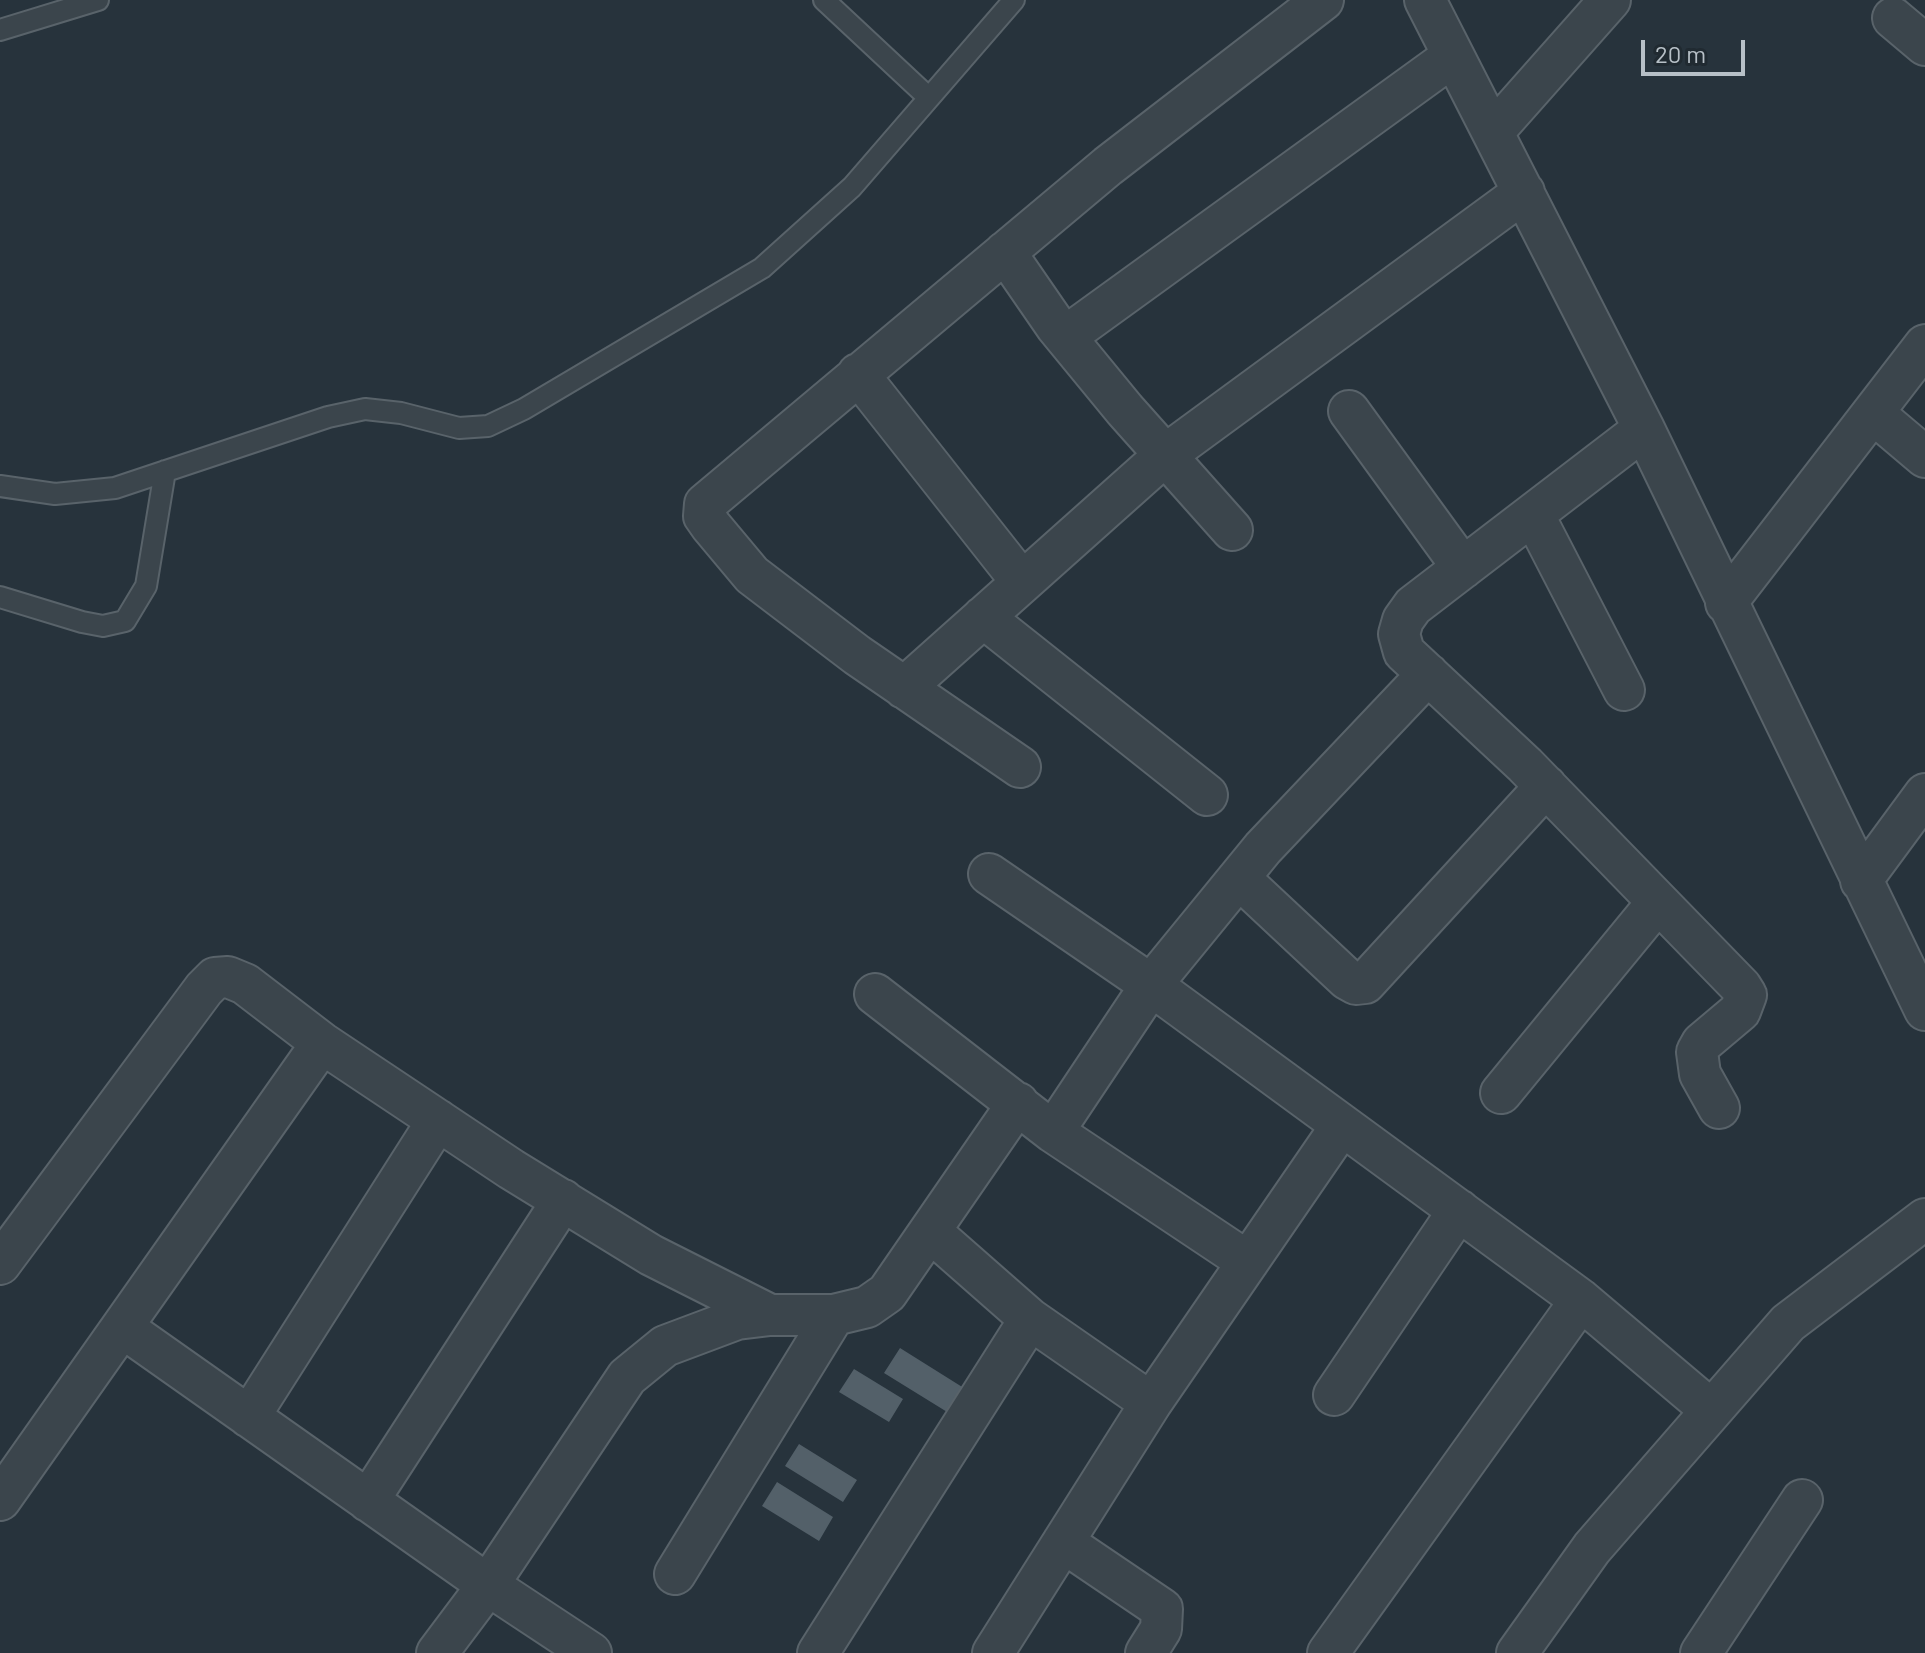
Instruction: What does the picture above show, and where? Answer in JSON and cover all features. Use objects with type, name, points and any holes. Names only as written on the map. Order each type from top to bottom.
[{"type":"street","points":[[1020,767],[904,688],[752,575],[704,516],[705,504],[1108,166],[1323,0]]},
{"type":"street","points":[[1425,0],[1644,429],[1925,1010]]},
{"type":"street","points":[[1493,132],[1610,0]]},
{"type":"street","points":[[1893,18],[1925,45]]},
{"type":"street","points":[[1065,337],[1453,56]]},
{"type":"street","points":[[904,688],[1164,456],[1524,192]]},
{"type":"street","points":[[1005,252],[1065,337],[1164,456],[1232,530]]},
{"type":"street","points":[[1726,603],[1925,345]]},
{"type":"street","points":[[858,374],[1022,582]]},
{"type":"street","points":[[1349,411],[1463,568]]},
{"type":"street","points":[[1873,413],[1925,457]]},
{"type":"street","points":[[1644,429],[1413,606],[1403,620],[1399,634],[1404,652],[1546,786],[1746,995],[1740,1011],[1702,1043],[1697,1052],[1700,1074],[1719,1108]]},
{"type":"street","points":[[1533,514],[1624,690]]},
{"type":"street","points":[[983,617],[1207,795]]},
{"type":"street","points":[[1053,1132],[1151,985],[1239,878],[1428,674]]},
{"type":"street","points":[[1239,878],[1347,979],[1356,984],[1365,983],[1546,786]]},
{"type":"street","points":[[1861,881],[1925,794]]},
{"type":"street","points":[[989,874],[1151,985],[1581,1300],[1711,1410]]},
{"type":"street","points":[[1501,1093],[1657,903]]},
{"type":"street","points":[[0,1264],[194,1001],[215,978],[228,977],[245,984],[322,1043],[438,1120],[651,1255],[770,1315]]},
{"type":"street","points":[[875,994],[1053,1132],[1248,1262]]},
{"type":"street","points":[[0,1500],[322,1043]]},
{"type":"street","points":[[437,1653],[488,1585],[627,1377],[665,1346],[737,1319],[770,1315],[834,1315],[867,1307],[887,1293],[1018,1103]]},
{"type":"street","points":[[249,1417],[438,1120]]},
{"type":"street","points":[[993,1653],[1151,1403],[1342,1125]]},
{"type":"street","points":[[368,1501],[563,1200]]},
{"type":"street","points":[[1334,1395],[1459,1210]]},
{"type":"street","points":[[1517,1653],[1592,1548],[1788,1323],[1925,1219]]},
{"type":"street","points":[[931,1232],[1030,1319],[1151,1403]]},
{"type":"street","points":[[1328,1653],[1581,1300]]},
{"type":"street","points":[[675,1574],[834,1315]]},
{"type":"street","points":[[818,1653],[1030,1319]]},
{"type":"street","points":[[122,1327],[488,1585],[591,1653]]},
{"type":"street","points":[[1701,1653],[1802,1500]]},
{"type":"street","points":[[1063,1542],[1162,1609],[1161,1629],[1146,1653]]},
{"type":"lane","points":[[0,30],[98,0]]},
{"type":"lane","points":[[824,0],[929,98]]},
{"type":"lane","points":[[0,486],[55,494],[115,488],[328,417],[365,409],[401,413],[459,428],[488,426],[524,409],[762,268],[852,187],[1014,0]]},
{"type":"lane","points":[[0,597],[82,622],[103,626],[125,621],[146,586],[165,471]]},
{"type":"building","points":[[900,1348],[967,1390],[952,1415],[884,1373]]},
{"type":"building","points":[[854,1369],[903,1399],[889,1422],[839,1392]]},
{"type":"building","points":[[799,1444],[857,1480],[843,1502],[785,1466]]},
{"type":"building","points":[[777,1482],[833,1517],[819,1541],[762,1506]]}]
